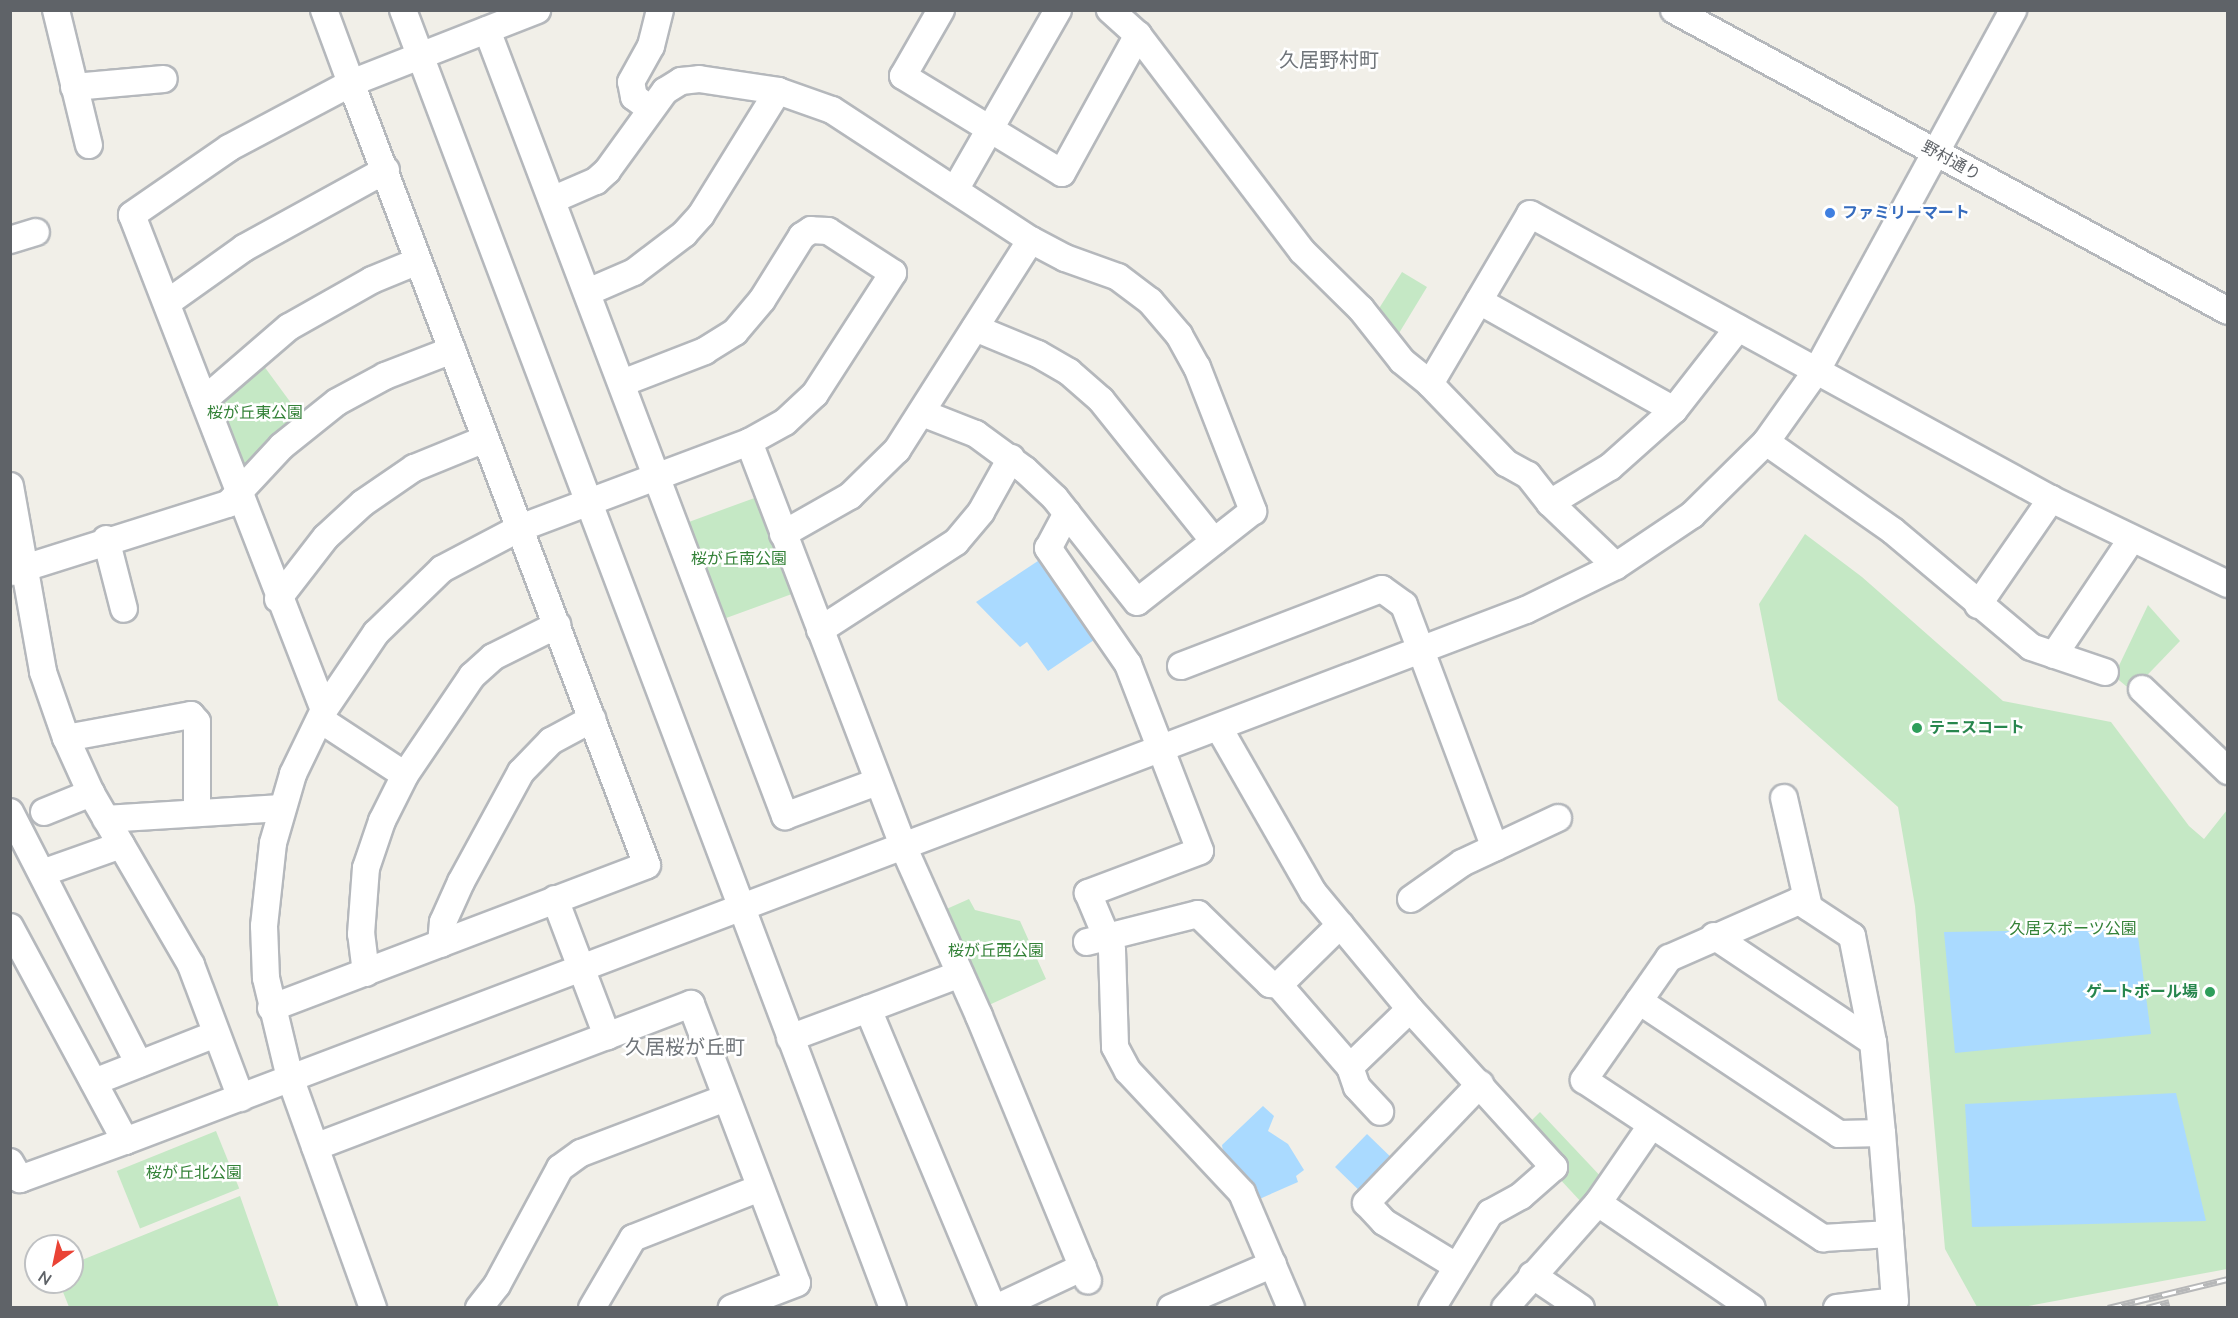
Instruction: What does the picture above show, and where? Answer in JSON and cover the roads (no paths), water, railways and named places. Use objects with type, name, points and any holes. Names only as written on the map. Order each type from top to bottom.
[{"type":"street","points":[[56,10],[89,146]]},
{"type":"street","points":[[271,1008],[647,865],[324,10]]},
{"type":"street","points":[[403,10],[893,1308]]},
{"type":"street","points":[[405,775],[322,715],[132,215],[229,148],[351,83],[537,10]]},
{"type":"street","points":[[650,109],[634,97],[631,82],[651,46],[660,10]]},
{"type":"street","points":[[941,10],[903,76],[1062,173],[1138,35]]},
{"type":"street","points":[[956,190],[1058,10]]},
{"type":"street","points":[[1110,10],[1138,35],[1302,251],[1361,309],[1402,361],[1430,384],[1506,463],[1528,474],[1550,503],[1616,567]]},
{"type":"street","name":"野村通り","points":[[1674,10],[2228,311]]},
{"type":"street","points":[[15,1171],[125,1141],[241,1098],[1526,610],[1616,567],[1692,515],[1766,442],[1817,370],[2013,10]]},
{"type":"street","points":[[488,30],[785,816],[877,782]]},
{"type":"street","points":[[552,200],[596,181],[607,171],[665,91],[689,78],[778,91],[832,110],[1031,240],[1125,282],[1150,301],[1179,335],[1197,367],[1252,511],[1137,603],[1067,513],[1011,458],[976,434],[922,413]]},
{"type":"street","points":[[74,87],[164,79]]},
{"type":"street","points":[[588,292],[634,272],[684,234],[701,215],[778,91]]},
{"type":"street","points":[[167,303],[244,248],[386,170]]},
{"type":"street","points":[[1430,384],[1530,214],[2051,498],[2131,540],[2228,584]]},
{"type":"street","points":[[372,1308],[290,1078],[271,1008],[264,926],[266,883],[281,808],[300,759],[322,715],[359,655],[415,591],[451,564],[520,528],[749,442],[785,422],[806,405],[893,273],[828,231],[811,230],[802,236],[762,300],[723,341],[622,383]]},
{"type":"street","points":[[10,240],[36,232]]},
{"type":"street","points":[[783,534],[850,496],[897,450],[1031,240]]},
{"type":"street","points":[[204,400],[289,327],[372,280],[418,261]]},
{"type":"street","points":[[1479,301],[1674,410]]},
{"type":"street","points":[[975,328],[1038,354],[1069,372],[1101,400],[1214,541]]},
{"type":"street","points":[[1550,503],[1610,467],[1674,410],[1738,328]]},
{"type":"street","points":[[18,569],[106,539],[181,522],[240,495],[282,446],[337,402],[385,376],[452,350]]},
{"type":"street","points":[[278,599],[326,537],[363,503],[414,468],[485,439]]},
{"type":"street","points":[[749,442],[877,782],[1086,1274],[996,1307],[868,1009]]},
{"type":"street","points":[[1766,442],[1893,531],[1978,605],[2031,647],[2105,672]]},
{"type":"street","points":[[820,630],[933,560],[956,542],[981,512],[1011,458]]},
{"type":"street","points":[[10,486],[18,569],[43,672],[66,738],[91,793],[176,934],[241,1098]]},
{"type":"street","points":[[1978,605],[2051,498]]},
{"type":"street","points":[[1067,513],[1048,548],[1128,664],[1200,851],[1088,893],[1096,939],[1112,950],[1115,1047],[1120,1060],[1232,1180],[1250,1210],[1291,1308]]},
{"type":"street","points":[[106,539],[124,609]]},
{"type":"street","points":[[2054,655],[2131,540]]},
{"type":"street","points":[[1181,666],[1382,589],[1404,605],[1495,848]]},
{"type":"street","points":[[366,972],[361,911],[366,868],[382,821],[405,775],[472,676],[493,657],[557,625]]},
{"type":"street","points":[[2142,689],[2228,771]]},
{"type":"street","points":[[66,738],[191,715],[197,722],[197,813]]},
{"type":"street","points":[[441,944],[443,922],[461,882],[521,772],[551,741],[592,719]]},
{"type":"street","points":[[1219,728],[1313,892],[1410,1009],[1554,1167],[1521,1196],[1490,1213],[1432,1308]]},
{"type":"street","points":[[44,812],[91,793]]},
{"type":"street","points":[[1784,798],[1809,907]]},
{"type":"street","points":[[106,819],[281,808]]},
{"type":"street","points":[[10,812],[139,1064]]},
{"type":"street","points":[[1411,899],[1462,863],[1558,818]]},
{"type":"street","points":[[42,873],[121,845]]},
{"type":"street","points":[[555,899],[607,1036]]},
{"type":"street","points":[[1837,1308],[1895,1301],[1890,1234],[1882,1133],[1874,1042],[1852,936],[1799,901],[1714,936],[1669,958],[1584,1080],[1823,1238],[1890,1234]]},
{"type":"street","points":[[1096,939],[1198,914],[1270,984],[1279,985],[1350,1068],[1357,1087],[1380,1112]]},
{"type":"street","points":[[1279,985],[1340,926]]},
{"type":"street","points":[[10,927],[125,1141]]},
{"type":"street","points":[[1714,936],[1874,1042]]},
{"type":"street","points":[[790,1038],[960,974]]},
{"type":"street","points":[[1639,1001],[1839,1134],[1882,1133]]},
{"type":"street","points":[[315,1147],[691,1004],[760,1188],[794,1295],[732,1308]]},
{"type":"street","points":[[1350,1068],[1410,1009]]},
{"type":"street","points":[[94,1082],[216,1034]]},
{"type":"street","points":[[1456,1266],[1384,1222],[1366,1203],[1480,1084]]},
{"type":"street","points":[[479,1308],[497,1285],[560,1168],[580,1153],[726,1098]]},
{"type":"street","points":[[1504,1308],[1598,1203],[1651,1126]]},
{"type":"street","points":[[592,1308],[633,1238],[760,1188]]},
{"type":"street","points":[[1598,1203],[1752,1308]]},
{"type":"street","points":[[1171,1308],[1273,1264]]},
{"type":"street","points":[[1532,1275],[1581,1308]]},
{"type":"water","points":[[1044,557],[1088,623],[1084,625],[1094,640],[1048,671],[1027,642],[1020,647],[976,602]]},
{"type":"water","points":[[2137,929],[2151,1034],[1955,1053],[1944,932]]},
{"type":"water","points":[[2176,1093],[2206,1221],[1972,1227],[1965,1104]]},
{"type":"water","points":[[1263,1106],[1274,1116],[1268,1131],[1288,1144],[1304,1170],[1296,1176],[1298,1182],[1255,1201],[1224,1159],[1222,1145]]},
{"type":"water","points":[[1367,1134],[1391,1157],[1359,1190],[1335,1167]]},
{"type":"railway","points":[[2108,1308],[2228,1279]]},
{"type":"railway","points":[[2147,1308],[2169,1302]]},
{"type":"place","name":"ファミリーマート","points":[[1830,213]]},
{"type":"place","name":"テニスコート","points":[[1917,728]]},
{"type":"place","name":"ゲートボール場","points":[[2210,992]]},
{"type":"district","name":"久居野村町","points":[[1329,60]]},
{"type":"district","name":"久居桜が丘町","points":[[685,1047]]},
{"type":"park label","name":"桜が丘東公園","points":[[255,413]]},
{"type":"park label","name":"桜が丘南公園","points":[[739,559]]},
{"type":"park label","name":"久居スポーツ公園","points":[[2073,929]]},
{"type":"park label","name":"桜が丘西公園","points":[[996,951]]},
{"type":"park label","name":"桜が丘北公園","points":[[194,1173]]}]
